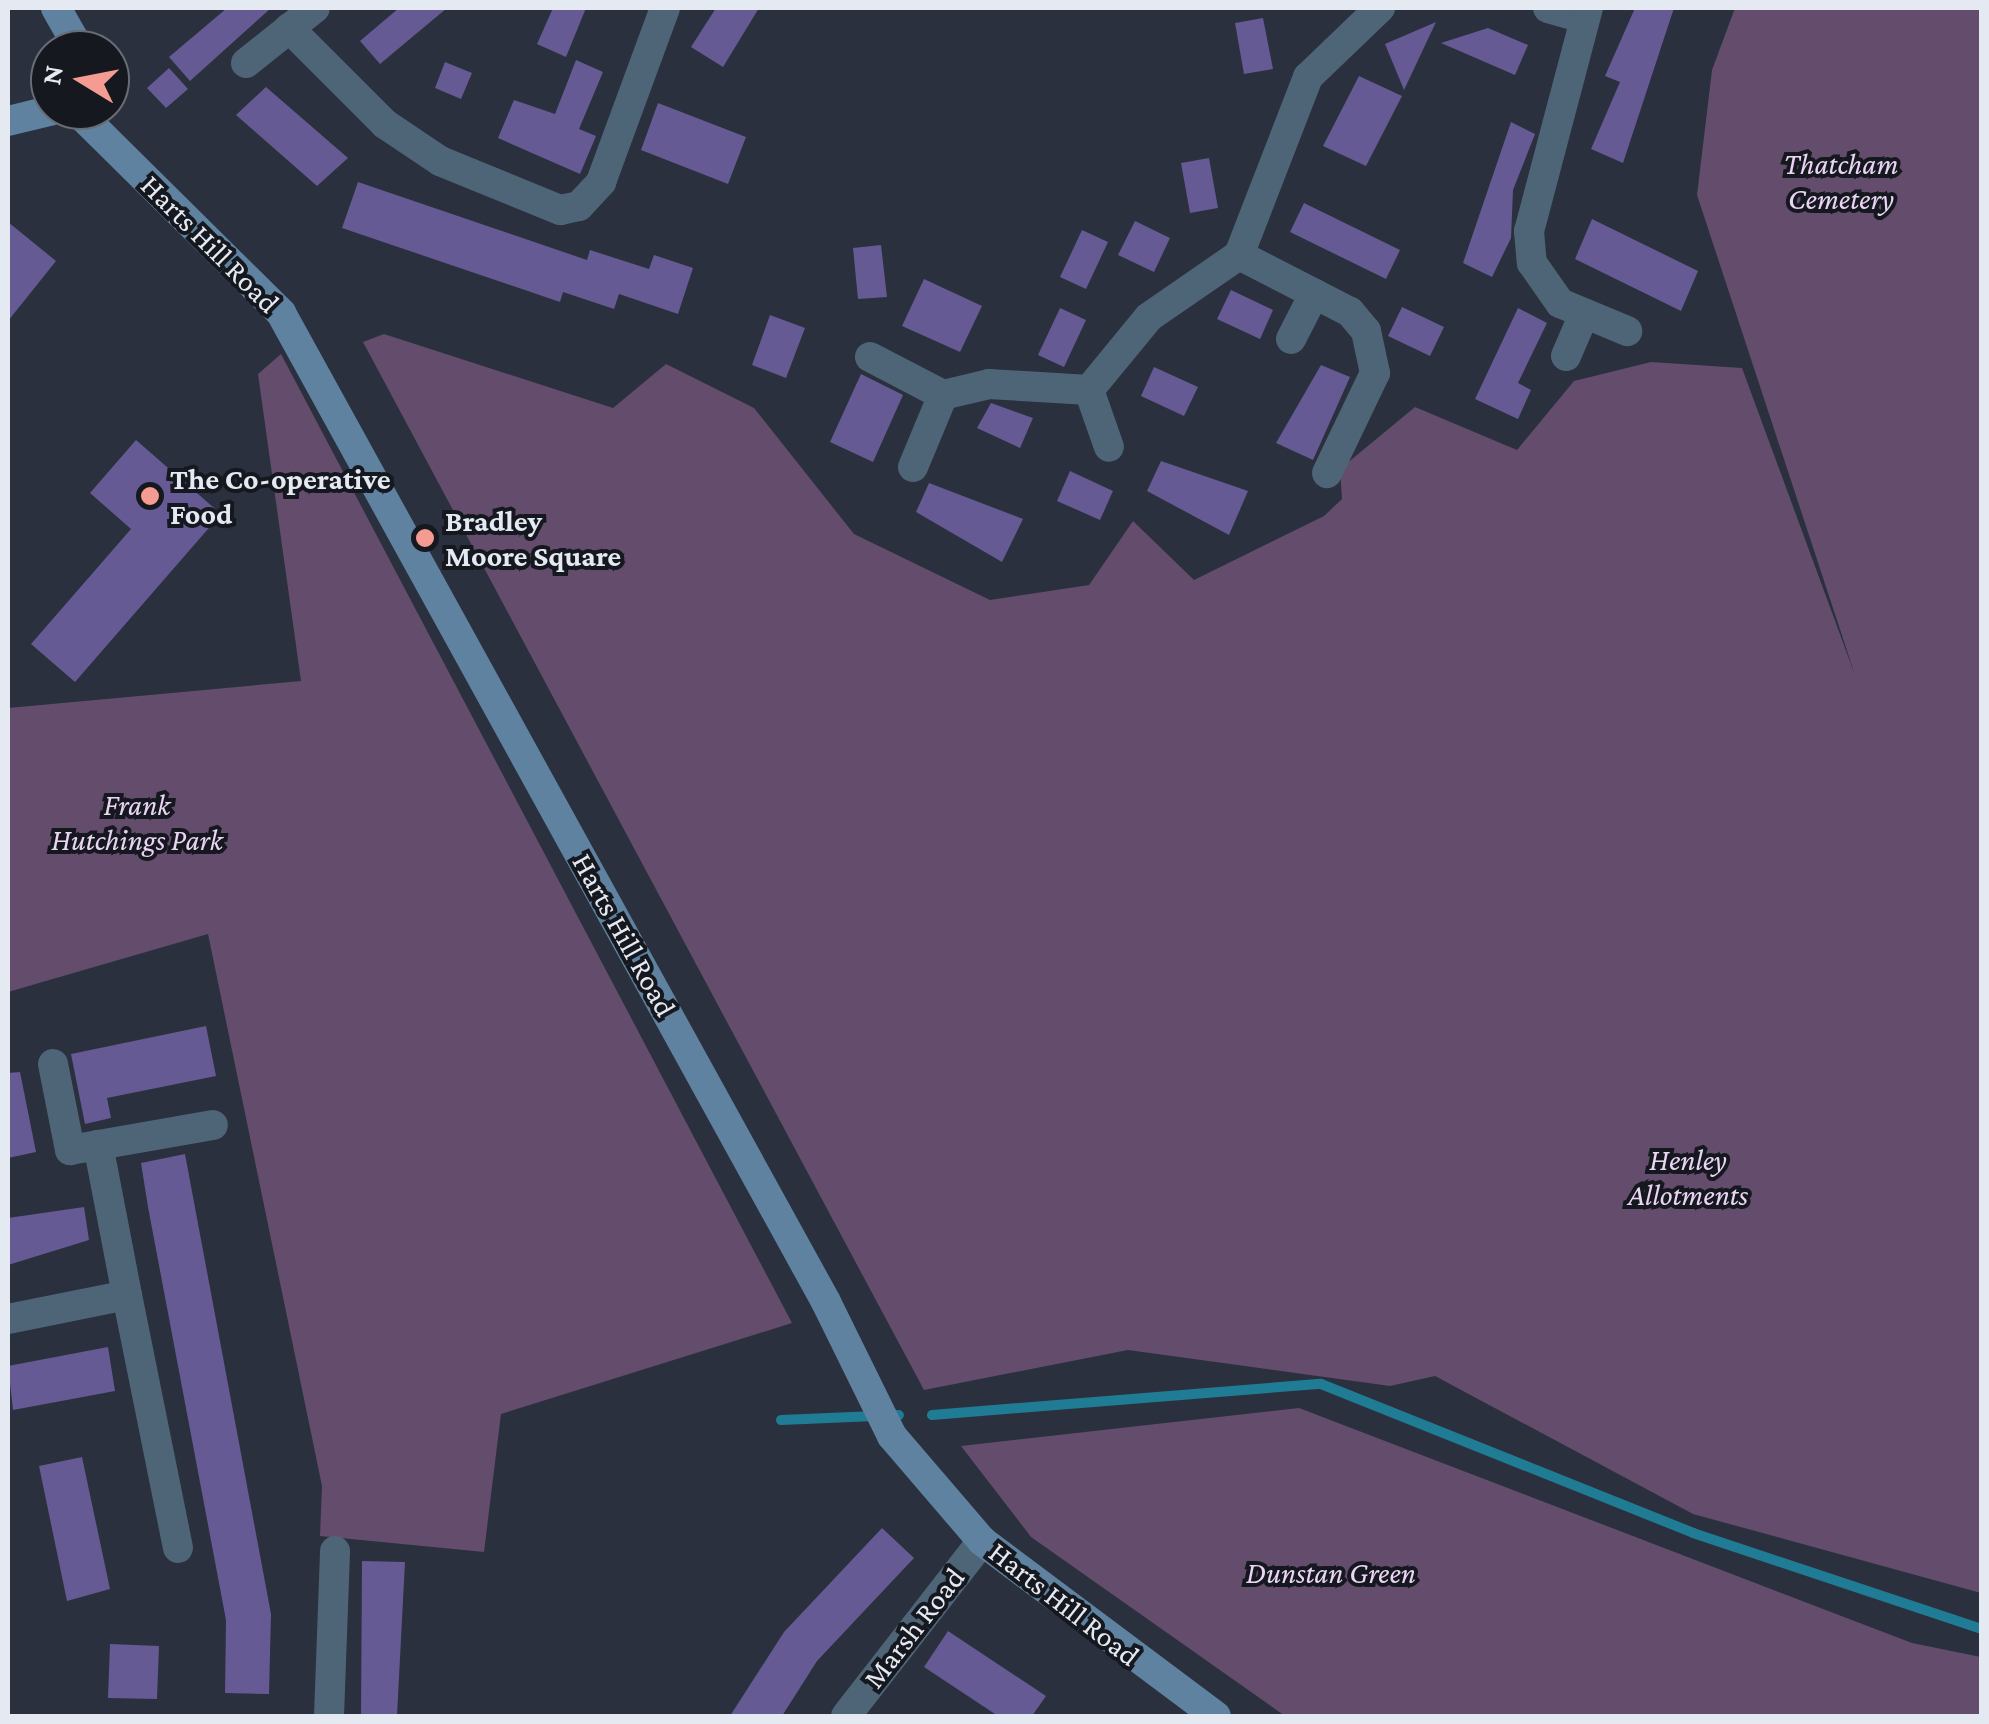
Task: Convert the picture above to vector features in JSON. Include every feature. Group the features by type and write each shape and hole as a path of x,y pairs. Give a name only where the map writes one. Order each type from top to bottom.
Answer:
{"street":[{"path":"246,63 316,8"},
{"path":"289,28 385,124 440,161 560,210 580,206 601,182 665,8"},
{"path":"1089,390 1149,317 1239,255 1308,76 1380,8"},
{"path":"1548,8 1585,13 1529,230 1543,284 1584,314 1626,332"},
{"name":"Harts Hill Road","path":"96,130 281,313 892,1436 982,1541 1216,1716"},
{"path":"1239,255 1314,294 1366,330 1375,372 1327,473"},
{"path":"1291,340 1314,294"},
{"path":"1566,356 1584,314"},
{"path":"870,357 942,395 989,384 1089,390"},
{"path":"1089,390 1109,446"},
{"path":"914,467 942,395"},
{"path":"53,1064 70,1150 213,1124"},
{"path":"98,1145 178,1548"},
{"path":"8,1319 127,1295"},
{"name":"Marsh Road","path":"846,1716 982,1541"},
{"path":"329,1716 335,1552"}],"green space":[{"path":"1735,8 1981,8 1981,1593 1693,1514 1435,1376 1390,1386 1128,1350 924,1390 363,342 384,334 613,408 666,364 754,408 854,534 990,600 1089,585 1133,521 1194,580 1324,516 1342,499 1340,469 1415,407 1517,450 1574,381 1651,362 1742,368 1855,675 1697,195 1712,70"},
{"name":"Frank Hutchings Park","path":"281,354 792,1323 501,1414 484,1552 320,1536 322,1486 208,934 8,992 8,708 301,681 258,374"},
{"name":"Dunstan Green","path":"1299,1408 1912,1643 1981,1657 1981,1716 1285,1716 1031,1537 961,1446"}],"building":[{"path":"227,8 271,8 190,81 169,57"},
{"path":"399,8 447,8 380,64 360,41"},
{"path":"553,8 586,8 566,57 537,44"},
{"path":"716,8 759,8 723,67 691,47"},
{"path":"1635,8 1674,8 1623,163 1591,149 1620,82 1605,76"},
{"path":"1263,18 1273,69 1244,74 1235,23"},
{"path":"1436,22 1404,90 1385,44"},
{"path":"1488,28 1528,45 1515,75 1441,43"},
{"path":"576,60 603,72 579,129 596,136 580,174 498,138 514,100 555,114"},
{"path":"445,62 472,73 461,99 435,88"},
{"path":"169,68 188,89 166,108 147,88"},
{"path":"1359,76 1402,96 1366,166 1323,146"},
{"path":"266,87 348,158 317,186 236,115"},
{"path":"658,103 746,137 728,184 641,150"},
{"path":"1511,122 1535,134 1513,190 1511,238 1492,277 1463,263"},
{"path":"1209,158 1218,208 1190,213 1181,163"},
{"path":"358,182 587,260 590,250 649,269 654,255 693,268 678,314 619,294 614,309 563,292 560,302 342,228"},
{"path":"1304,203 1400,250 1386,279 1290,232"},
{"path":"1592,219 1698,271 1681,311 1575,259"},
{"path":"1135,221 1170,238 1154,272 1118,255"},
{"path":"8,222 56,261 8,321"},
{"path":"1082,230 1108,242 1086,289 1060,277"},
{"path":"881,245 887,297 858,299 853,248"},
{"path":"924,279 982,306 960,352 902,326"},
{"path":"1231,290 1273,310 1260,339 1217,319"},
{"path":"1402,307 1444,327 1430,356 1388,336"},
{"path":"1060,308 1086,320 1064,367 1038,355"},
{"path":"1518,308 1547,323 1518,383 1531,390 1518,419 1475,399"},
{"path":"770,315 805,328 786,378 752,365"},
{"path":"1321,365 1350,377 1313,460 1276,443"},
{"path":"1154,367 1198,387 1184,416 1141,396"},
{"path":"861,374 903,395 873,462 830,442"},
{"path":"991,403 1033,418 1020,448 977,428"},
{"path":"136,440 221,514 75,682 31,644 131,529 90,493"},
{"path":"1161,461 1248,491 1229,535 1147,491"},
{"path":"1070,471 1113,491 1100,520 1057,501"},
{"path":"929,483 1023,519 1002,562 916,512"},
{"path":"206,1026 216,1076 107,1098 111,1118 85,1124 71,1054"},
{"path":"20,1072 36,1152 8,1158 8,1073"},
{"path":"185,1154 271,1614 269,1694 225,1693 226,1620 141,1163"},
{"path":"84,1207 89,1240 8,1265 8,1218"},
{"path":"108,1347 115,1391 13,1410 8,1366"},
{"path":"82,1457 110,1589 67,1601 39,1466"},
{"path":"882,1528 914,1558 817,1661 782,1716 730,1716 784,1632"},
{"path":"362,1561 405,1562 397,1716 361,1716"},
{"path":"948,1631 1046,1696 1032,1716 998,1716 924,1667"},
{"path":"110,1644 159,1646 157,1699 108,1698"}],"waterway":[{"path":"932,1415 1321,1384 1693,1533 1982,1629"},
{"path":"781,1420 899,1415"}],"place":[{"name":"The Co-operative Food","path":"150,496"},
{"name":"Bradley Moore Square","path":"425,538"}],"park label":[{"name":"Thatcham Cemetery","path":"1841,181"},
{"name":"Henley Allotments","path":"1688,1177"}]}
